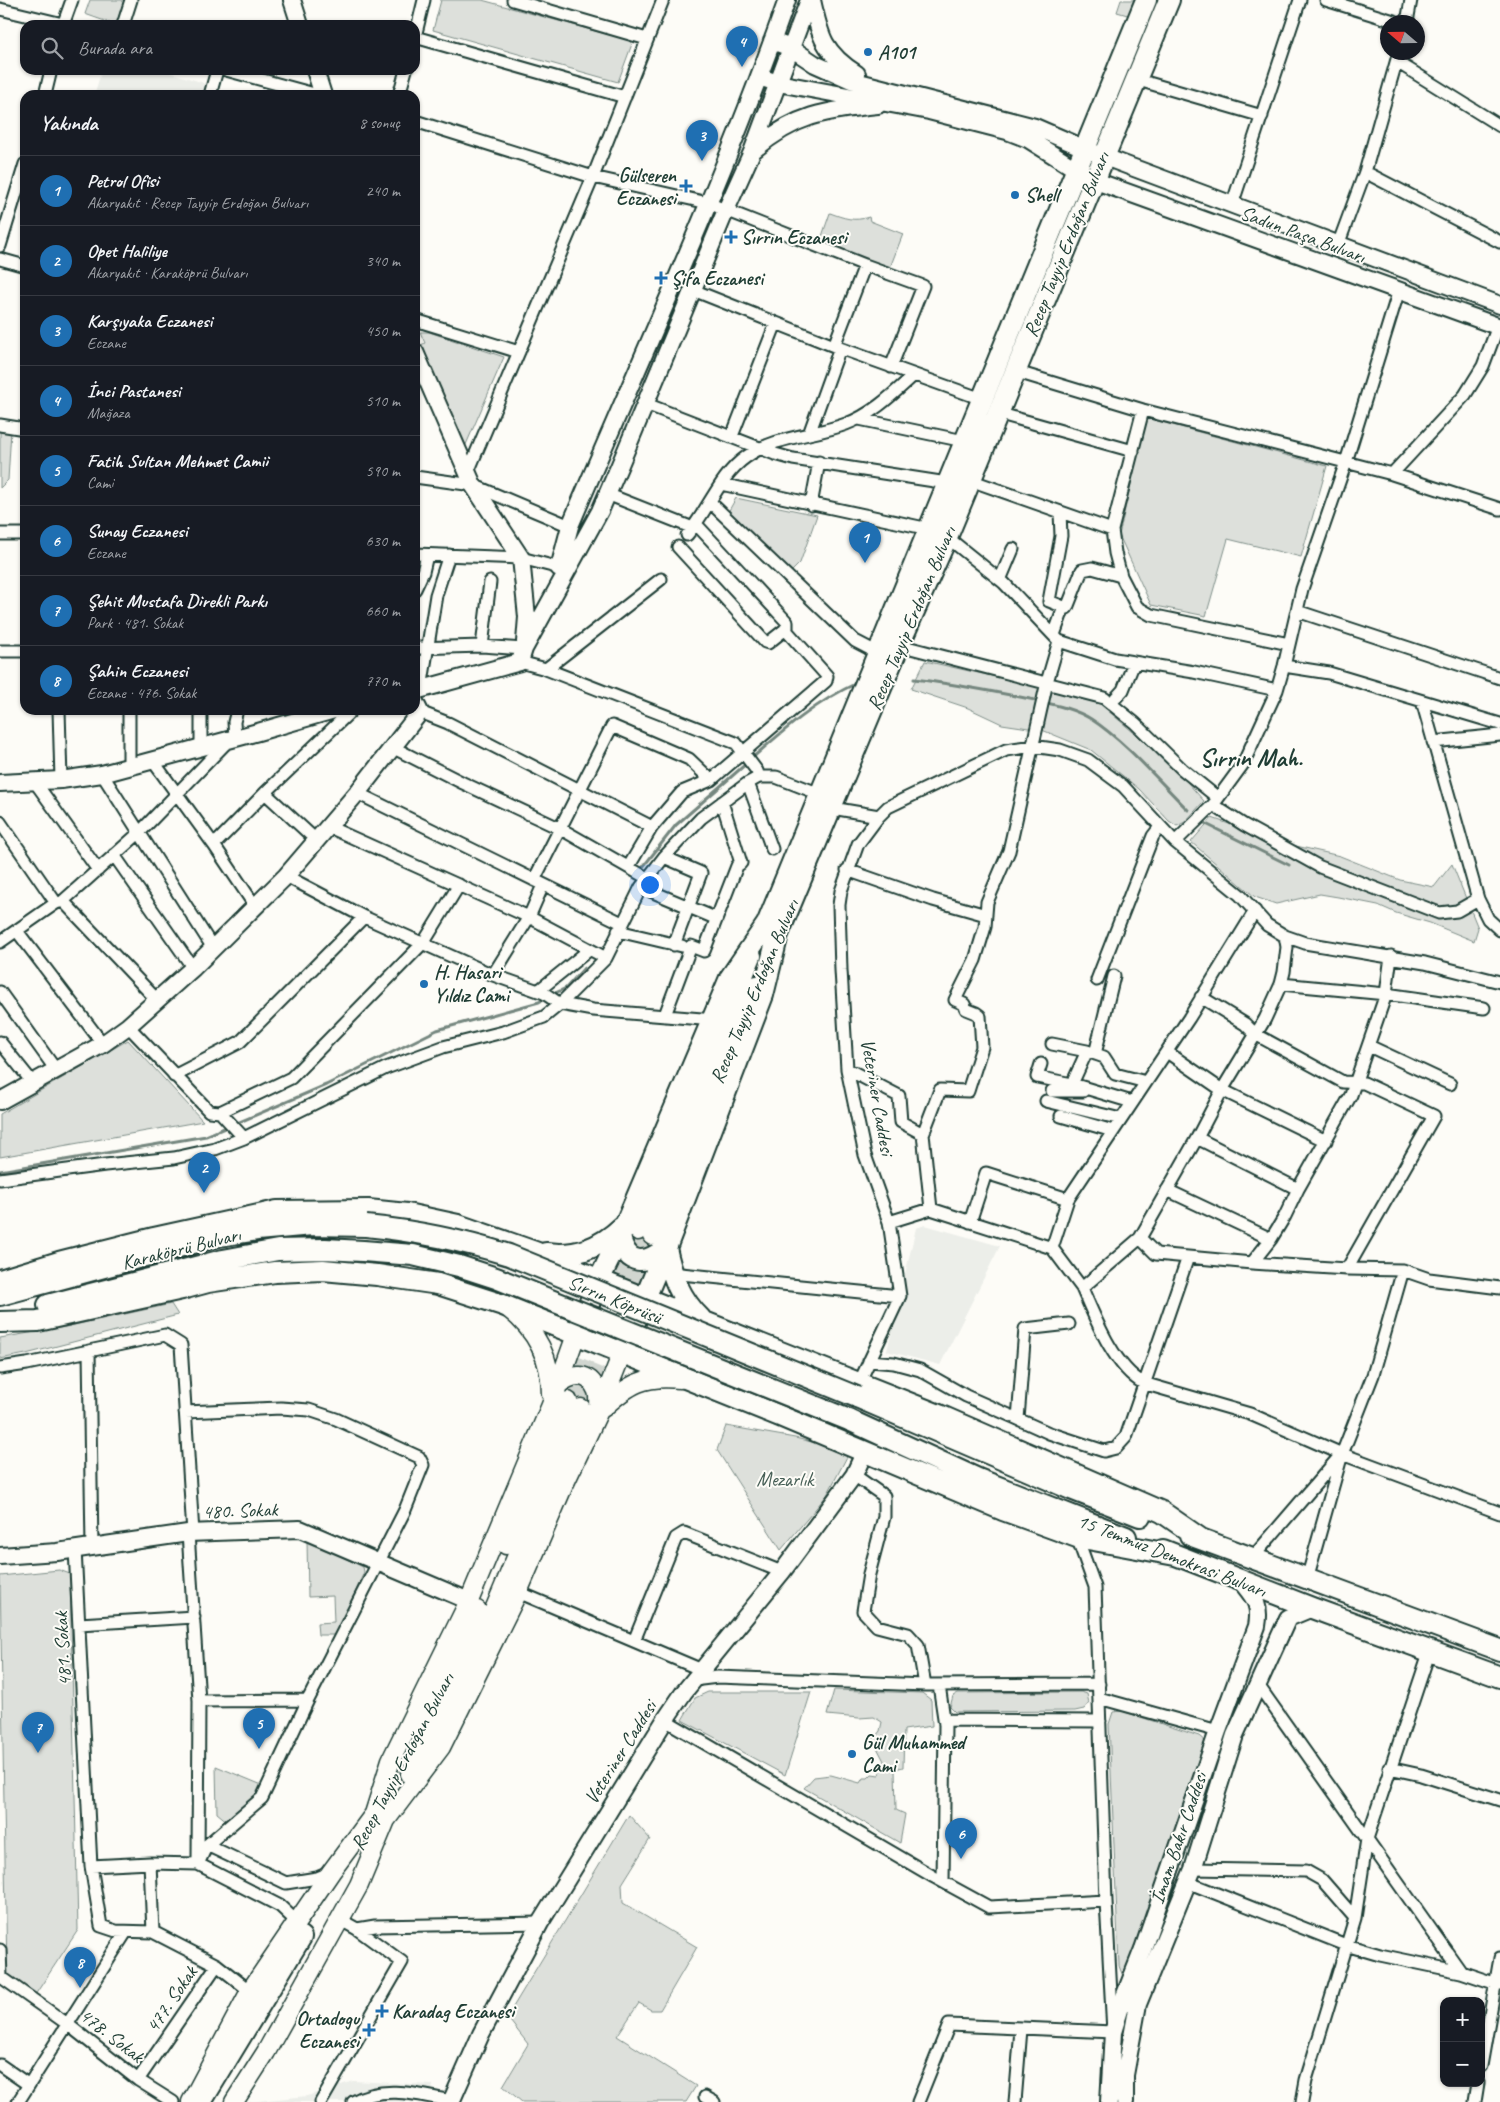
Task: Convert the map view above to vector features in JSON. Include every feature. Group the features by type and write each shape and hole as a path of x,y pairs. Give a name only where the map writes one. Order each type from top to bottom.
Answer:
{"highway":[{"name":"Recep Tayyip Erdoğan Bulvarı","path":"826,801 878,653 938,533 970,480 1093,180 1093,152 1146,0"},
{"name":"Recep Tayyip Erdoğan Bulvarı","path":"773,929 826,801 899,645 938,533 947,483 1075,170 1093,152 1135,79 1168,0"},
{"path":"622,1353 644,1298 640,1235 714,1020 730,978 773,929"},
{"path":"576,1335 598,1280 640,1235 763,995 773,929"},
{"path":"0,1280 59,1262 154,1238 277,1211 336,1209 407,1214 458,1225 535,1252 598,1280 702,1320 858,1390"},
{"name":"Karaköprü Bulvarı","path":"0,1295 219,1236 312,1225 366,1226"},
{"name":"Sırrın Köprüsü","path":"366,1226 415,1231 467,1242 509,1255 858,1390"},
{"path":"535,1252 564,1255 640,1235"},
{"path":"640,1235 671,1273 679,1291 690,1308 702,1320"},
{"name":"Karaköprü Bulvarı","path":"0,1318 223,1260 278,1250 325,1249 363,1251"},
{"name":"Sırrın Köprüsü","path":"363,1251 413,1256 459,1266 496,1278 850,1420"},
{"path":"0,1322 38,1321 208,1282 275,1272 323,1270 438,1284 503,1305 693,1381 865,1451 1002,1510 1077,1536 1176,1555"},
{"name":"15 Temmuz Demokrasi Bulvarı","path":"858,1390 1071,1489 1500,1650"},
{"name":"15 Temmuz Demokrasi Bulvarı","path":"850,1420 978,1479 1312,1608 1500,1677"},
{"name":"Recep Tayyip Erdoğan Bulvarı","path":"200,2102 303,1935"},
{"name":"Recep Tayyip Erdoğan Bulvarı","path":"216,2102 303,1935"}],"main road":[{"name":"Recep Tayyip Erdoğan Bulvarı","path":"640,1235 740,984 773,929"},
{"path":"503,1305 532,1330 542,1347 549,1366 551,1405"},
{"path":"234,2102 266,2052 359,1885 380,1817 391,1760 469,1601 551,1405 576,1335"},
{"path":"191,2102 250,1991 303,1935 331,1872 440,1747 518,1592 622,1353"},
{"path":"558,1385 567,1377 574,1375 584,1377 594,1385 598,1393 598,1411"},
{"path":"598,1411 632,1384 660,1377 693,1381"},
{"name":"Recep Tayyip Erdoğan Bulvarı","path":"303,1935 343,1870 380,1817 494,1610 549,1479 575,1404"}],"street":[{"path":"66,20 72,0"},
{"path":"125,20 131,0"},
{"path":"292,0 298,20"},
{"path":"419,20 424,0"},
{"path":"513,0 647,39"},
{"path":"470,478 519,352 593,177 662,0"},
{"path":"563,569 570,526 760,77 787,0"},
{"path":"420,698 522,656 563,569 600,511 752,152 811,0"},
{"path":"811,0 827,49 846,67 882,89"},
{"path":"1232,205 1300,0"},
{"path":"1326,0 1380,17"},
{"path":"1408,15 1411,0"},
{"path":"0,9 45,20"},
{"path":"420,38 624,97"},
{"name":"Sadun Paşa Bulvarı","path":"772,41 791,48 815,64 851,80 1021,122 1093,152 1232,205 1500,304"},
{"path":"1338,245 1365,172 1397,60"},
{"path":"1402,60 1500,126"},
{"path":"45,90 50,75"},
{"path":"211,90 216,75"},
{"path":"244,75 300,90"},
{"path":"317,75 321,90"},
{"path":"400,90 405,75"},
{"name":"Sadun Paşa Bulvarı","path":"760,77 778,83 894,104 1007,131 1028,139 1093,180 1499,327"},
{"path":"1135,79 1262,116"},
{"path":"752,152 770,136 801,119 826,111 894,104"},
{"path":"420,123 593,177 708,203 923,286 891,368"},
{"path":"1365,172 1500,242"},
{"path":"0,246 20,180"},
{"path":"0,259 20,265"},
{"path":"809,434 865,265"},
{"path":"693,290 891,368 982,399"},
{"path":"1175,842 1216,801 1243,764 1277,690 1297,611 1346,462 1399,290"},
{"path":"420,322 519,352"},
{"path":"732,436 776,323"},
{"path":"1392,474 1465,395 1483,366 1499,327"},
{"path":"1014,371 1143,410 1392,474 1500,509"},
{"path":"420,373 470,478 521,558 527,617 522,656"},
{"path":"692,529 732,468 760,447 859,419 869,414 914,376"},
{"path":"646,404 793,459 947,483"},
{"path":"1143,410 1112,530 1121,576 1137,607 1151,615 1289,644"},
{"path":"997,413 1133,451"},
{"path":"859,419 964,442"},
{"path":"0,425 20,428"},
{"path":"812,505 819,462"},
{"path":"420,477 470,478 570,526"},
{"path":"970,480 1112,530"},
{"path":"720,484 938,533 1000,580 1057,638 1115,660 1194,672 1277,690"},
{"path":"607,494 692,529 787,622 785,629 768,643 765,642 678,547"},
{"path":"710,502 855,641 878,653"},
{"path":"1060,512 1061,536 1049,601 1067,608 1082,570 1092,568 1121,576"},
{"path":"0,534 20,534"},
{"path":"1000,580 1013,549"},
{"path":"420,578 423,572 421,554 521,558 563,569"},
{"path":"420,688 436,594 449,555"},
{"path":"546,669 661,578"},
{"path":"482,646 490,582"},
{"path":"931,1209 923,1134 940,1090 968,1090 978,1062 982,1047 980,1016 966,1009 964,1004 955,1000 975,960 985,927 987,902 1009,852 1064,607"},
{"path":"1297,611 1500,678"},
{"path":"628,866 652,827 682,792 711,780 826,681 827,676 785,629"},
{"path":"899,645 1104,698 1135,723 1216,801 1244,825 1320,868 1439,913 1457,911 1478,899"},
{"path":"420,648 482,646 522,656 546,669 736,743 754,766 759,778"},
{"path":"0,651 20,651"},
{"path":"1111,703 1124,690 1134,663"},
{"path":"1284,666 1330,673 1500,724"},
{"path":"420,701 448,723 652,827"},
{"path":"1422,701 1478,899 1488,919 1500,930"},
{"path":"59,715 61,780"},
{"path":"129,715 129,766"},
{"path":"201,715 201,748"},
{"path":"2,937 17,931 59,902 139,833 232,739 236,715"},
{"path":"0,783 61,780 102,774 201,748 306,715"},
{"path":"214,845 347,715"},
{"path":"0,1101 103,1044 128,1026 193,968 286,876 317,841 394,748 410,715"},
{"path":"492,975 529,917 539,882 561,829 612,726 689,759 711,780"},
{"path":"1433,742 1500,735"},
{"name":"Veteriner Caddesi","path":"900,1296 890,1222 865,1154 847,1069 838,905 858,844 888,807 1006,750 1033,746 1060,750 1088,760 1123,786 1175,842 1240,895 1267,925 1285,936 1306,943 1391,956 1500,982"},
{"path":"394,748 462,783 561,829 628,866 644,882 688,907 715,918"},
{"path":"153,761 214,845 255,906"},
{"path":"102,774 214,948"},
{"path":"0,1179 174,1158 215,1149 244,1138 386,1068 443,1047 503,1032 544,1017 606,958 644,882 664,857 701,818 748,782 759,778 776,777 826,801 879,816"},
{"path":"35,782 98,870"},
{"path":"748,782 772,849"},
{"path":"265,793 317,841"},
{"path":"357,793 539,882 620,927 674,945 691,946 704,951 715,918 737,866 741,863 722,802"},
{"path":"0,822 59,902 157,1000"},
{"path":"329,827 529,917 606,958"},
{"path":"1097,980 1153,836 1160,827"},
{"path":"114,855 193,968"},
{"path":"664,857 701,873 674,945"},
{"path":"848,870 933,900 986,915"},
{"path":"286,876 364,917 424,942 492,975 541,992 558,1002 592,1010 714,1020"},
{"path":"128,1026 174,1076 210,1111 220,1112 291,1078 424,942 458,885"},
{"path":"1052,1248 1068,1199 1167,1052 1255,911"},
{"path":"174,1076 240,1042 364,917"},
{"path":"17,931 103,1044"},
{"path":"1082,1288 1140,1238 1168,1190 1222,1090 1256,1034 1281,984 1286,960 1285,936"},
{"path":"665,1015 691,946"},
{"path":"541,992 589,950"},
{"path":"1252,1263 1271,1240 1286,1216 1298,1189 1351,1094 1386,994 1391,956"},
{"path":"1072,1084 1091,1053 1114,976"},
{"path":"1281,984 1386,994 1484,1008"},
{"path":"0,992 56,1070"},
{"path":"1201,997 1245,1024 1256,1034 1343,1082 1354,1082 1372,1086 1434,1116 1346,1269"},
{"path":"0,1042 33,1083"},
{"path":"1052,1044 1104,1058 1115,1074 1146,1082"},
{"path":"1369,1046 1450,1084"},
{"path":"1167,1052 1222,1090 1326,1141"},
{"path":"1042,1064 1038,1077 1114,1095 1132,1102"},
{"path":"847,1069 899,1096 901,1122 923,1134"},
{"path":"1114,1095 1084,1091 1049,1096 1121,1119"},
{"path":"220,1112 244,1138"},
{"path":"1061,1116 1113,1132"},
{"path":"1197,1138 1298,1189"},
{"path":"970,1222 986,1173 1068,1199"},
{"path":"1168,1190 1271,1240"},
{"path":"890,1222 931,1209 1052,1248 1082,1288 1102,1335 1132,1377 1143,1383 1250,1414 1342,1454 1500,1513"},
{"path":"1140,1238 1156,1254 1252,1263 1346,1269 1404,1270 1429,1279 1500,1288"},
{"path":"869,1361 894,1363 920,1370 966,1396 1049,1433 1104,1451 1116,1448 1126,1436 1188,1257"},
{"path":"1307,1579 1342,1454 1373,1375 1404,1270"},
{"path":"671,1273 900,1296 869,1361 858,1390"},
{"path":"1018,1420 1025,1329 1069,1324"},
{"path":"0,1368 165,1335 180,1344 185,1412 198,1701 198,1864"},
{"path":"89,1351 92,1548"},
{"path":"185,1412 281,1408 309,1410 336,1419 419,1457 423,1465 405,1510 308,1700 262,1798 207,1845 198,1864"},
{"name":"Veteriner Caddesi","path":"452,2101 481,2034 540,1923 665,1720 698,1675 782,1572 854,1475 865,1451"},
{"path":"1253,1557 1342,1454"},
{"path":"854,1475 884,1496 884,1517 869,1574 862,1611 877,1626 908,1634 918,1645 925,1685"},
{"name":"480. Sokak","path":"0,1556 92,1548 191,1533 300,1529 469,1601"},
{"path":"634,1641 676,1538 684,1533 782,1572"},
{"path":"1077,1536 1096,1587 1106,1901 1113,2032 1109,2102"},
{"name":"481. Sokak","path":"76,1549 91,1866 101,1926 126,1932"},
{"path":"1113,2032 1257,1626 1260,1610 1254,1598 1240,1580"},
{"path":"518,1592 634,1641 698,1675 925,1685 1098,1684"},
{"name":"İmam Bakır Caddesi","path":"1125,2102 1125,2075 1138,2004 1190,1875 1235,1735 1288,1618 1312,1608"},
{"path":"79,1624 194,1618"},
{"path":"1302,2102 1306,2080 1355,1918 1367,1840 1389,1768 1430,1650"},
{"path":"939,1685 944,1720 943,1882"},
{"path":"1258,1685 1461,1972"},
{"path":"1099,1698 1218,1732"},
{"path":"198,1701 308,1700"},
{"path":"665,1720 988,1907 1106,1901"},
{"path":"944,1720 1100,1721"},
{"path":"1389,1768 1421,1775 1500,1800"},
{"path":"207,1845 286,1882 317,1878 331,1872"},
{"path":"91,1866 150,1863 198,1864 280,1906 303,1935"},
{"path":"150,1863 153,1932"},
{"path":"1190,1875 1306,1872 1322,1880 1355,1918"},
{"path":"1190,1875 1346,1945 1380,1955 1461,1972 1498,1984"},
{"path":"320,2102 402,1962 357,1929 339,1919"},
{"path":"357,1929 375,1926 540,1923"},
{"path":"18,2102 66,2023 126,1932 153,1932 217,1965 250,1991"},
{"name":"478. Sokak","path":"0,1950 1,1977 66,2023 138,2080 172,2102"},
{"path":"1485,2047 1498,1984 1500,1958"},
{"name":"477. Sokak","path":"138,2080 217,1965"},
{"path":"918,2102 949,2024 1113,2032"},
{"path":"1015,2102 1021,2029"},
{"path":"0,2065 29,2084"},
{"path":"1475,2102 1477,2087"},
{"path":"352,2102 362,2097 398,2091 452,2101"}],"shaded area":[{"path":"100,75 178,75 205,84 205,90 96,90"},
{"path":"925,1225 1000,1246 940,1365 887,1351 916,1228"},
{"path":"353,2081 433,2085 430,2102 247,2102 307,2096"}],"green space":[{"path":"90,0 124,0 118,20 102,20 85,14"},
{"path":"441,0 482,0 628,40 632,44 618,82 433,30"},
{"path":"1121,0 1138,0 1131,16 1117,12"},
{"path":"830,213 854,219 869,217 870,221 903,234 889,270 820,242"},
{"path":"420,332 429,332 504,357 465,447 420,353 420,346 425,343"},
{"path":"1146,418 1327,466 1301,557 1228,539 1206,616 1151,605 1119,535"},
{"path":"0,429 11,430 8,480 0,488"},
{"path":"736,498 817,515 800,563 790,573 727,514"},
{"path":"925,661 1058,691 1100,704 1171,764 1204,801 1185,822 1177,826 1169,821 1139,789 1091,750 1042,730 1002,724 968,708 911,689"},
{"path":"1212,818 1283,843 1340,856 1400,880 1434,887 1452,864 1478,928 1474,941 1378,905 1320,894 1276,904 1255,897 1191,842"},
{"path":"128,1040 203,1121 0,1157 0,1114"},
{"path":"171,1304 178,1315 0,1359 0,1338 65,1327"},
{"name":"Mezarlık","path":"726,1426 795,1438 850,1451 827,1495 781,1550 717,1450"},
{"path":"307,1540 363,1567 364,1572 337,1635 318,1635 317,1623 334,1622 333,1596 308,1597"},
{"path":"59,1570 70,1574 78,1930 35,1995 7,1973 0,1576"},
{"path":"834,1690 922,1693 931,1700 932,1726 904,1730 903,1767 895,1769 896,1810 905,1814 900,1843 804,1788 814,1777 831,1775 860,1783 863,1778 868,1778 872,1774 879,1775 884,1761 873,1740 880,1731 882,1722 874,1717 859,1718 827,1715"},
{"path":"708,1692 811,1692 785,1775 682,1720 695,1698"},
{"path":"1081,1692 1087,1694 1089,1703 1084,1709 1075,1711 955,1712 950,1707 953,1696 958,1693"},
{"path":"1122,1711 1199,1736 1206,1742 1124,1979 1119,1966 1109,1724 1113,1712"},
{"path":"216,1766 262,1785 239,1823 228,1822 217,1813"},
{"path":"629,1815 650,1839 622,1884 623,1903 697,1947 660,2010 651,2010 639,2003 617,2036 696,2086 686,2102 522,2102 503,2086 528,2044 507,2017"}],"waterway":[{"path":"914,679 1030,699 1084,715 1116,738 1188,810"},
{"path":"751,759 788,727 815,707 857,683"},
{"path":"643,867 676,825 747,763"},
{"path":"1206,824 1289,865"},
{"path":"551,995 566,988 584,968"},
{"path":"235,1124 326,1085 437,1030 539,1002 546,998"},
{"path":"0,1171 206,1136 229,1126"}],"tunnel":[{"path":"568,1401 638,1231"},
{"path":"581,1408 652,1236"}],"place":[{"name":"A101","path":"868,52"},
{"name":"İnci Pastanesi","path":"742,67"},
{"name":"Karşıyaka Eczanesi","path":"702,161"},
{"name":"Gülseren Eczanesi","path":"686,186"},
{"name":"Shell","path":"1015,195"},
{"name":"Sırrın Eczanesi","path":"731,237"},
{"name":"Şifa Eczanesi","path":"661,278"},
{"name":"Petrol Ofisi","path":"865,563"},
{"name":"H. Hasari Yıldız Cami","path":"424,984"},
{"name":"Opet Haliliye","path":"204,1193"},
{"name":"Fatih Sultan Mehmet Camii","path":"259,1749"},
{"name":"Şehit Mustafa Direkli Parkı","path":"38,1753"},
{"name":"Gül Muhammed Cami","path":"852,1754"},
{"name":"Sunay Eczanesi","path":"961,1859"},
{"name":"Şahin Eczanesi","path":"80,1988"},
{"name":"Karadag Eczanesi","path":"382,2011"},
{"name":"Ortadogu Eczanesi","path":"369,2030"}],"district":[{"name":"Sırrın Mah.","path":"1251,757"}]}
